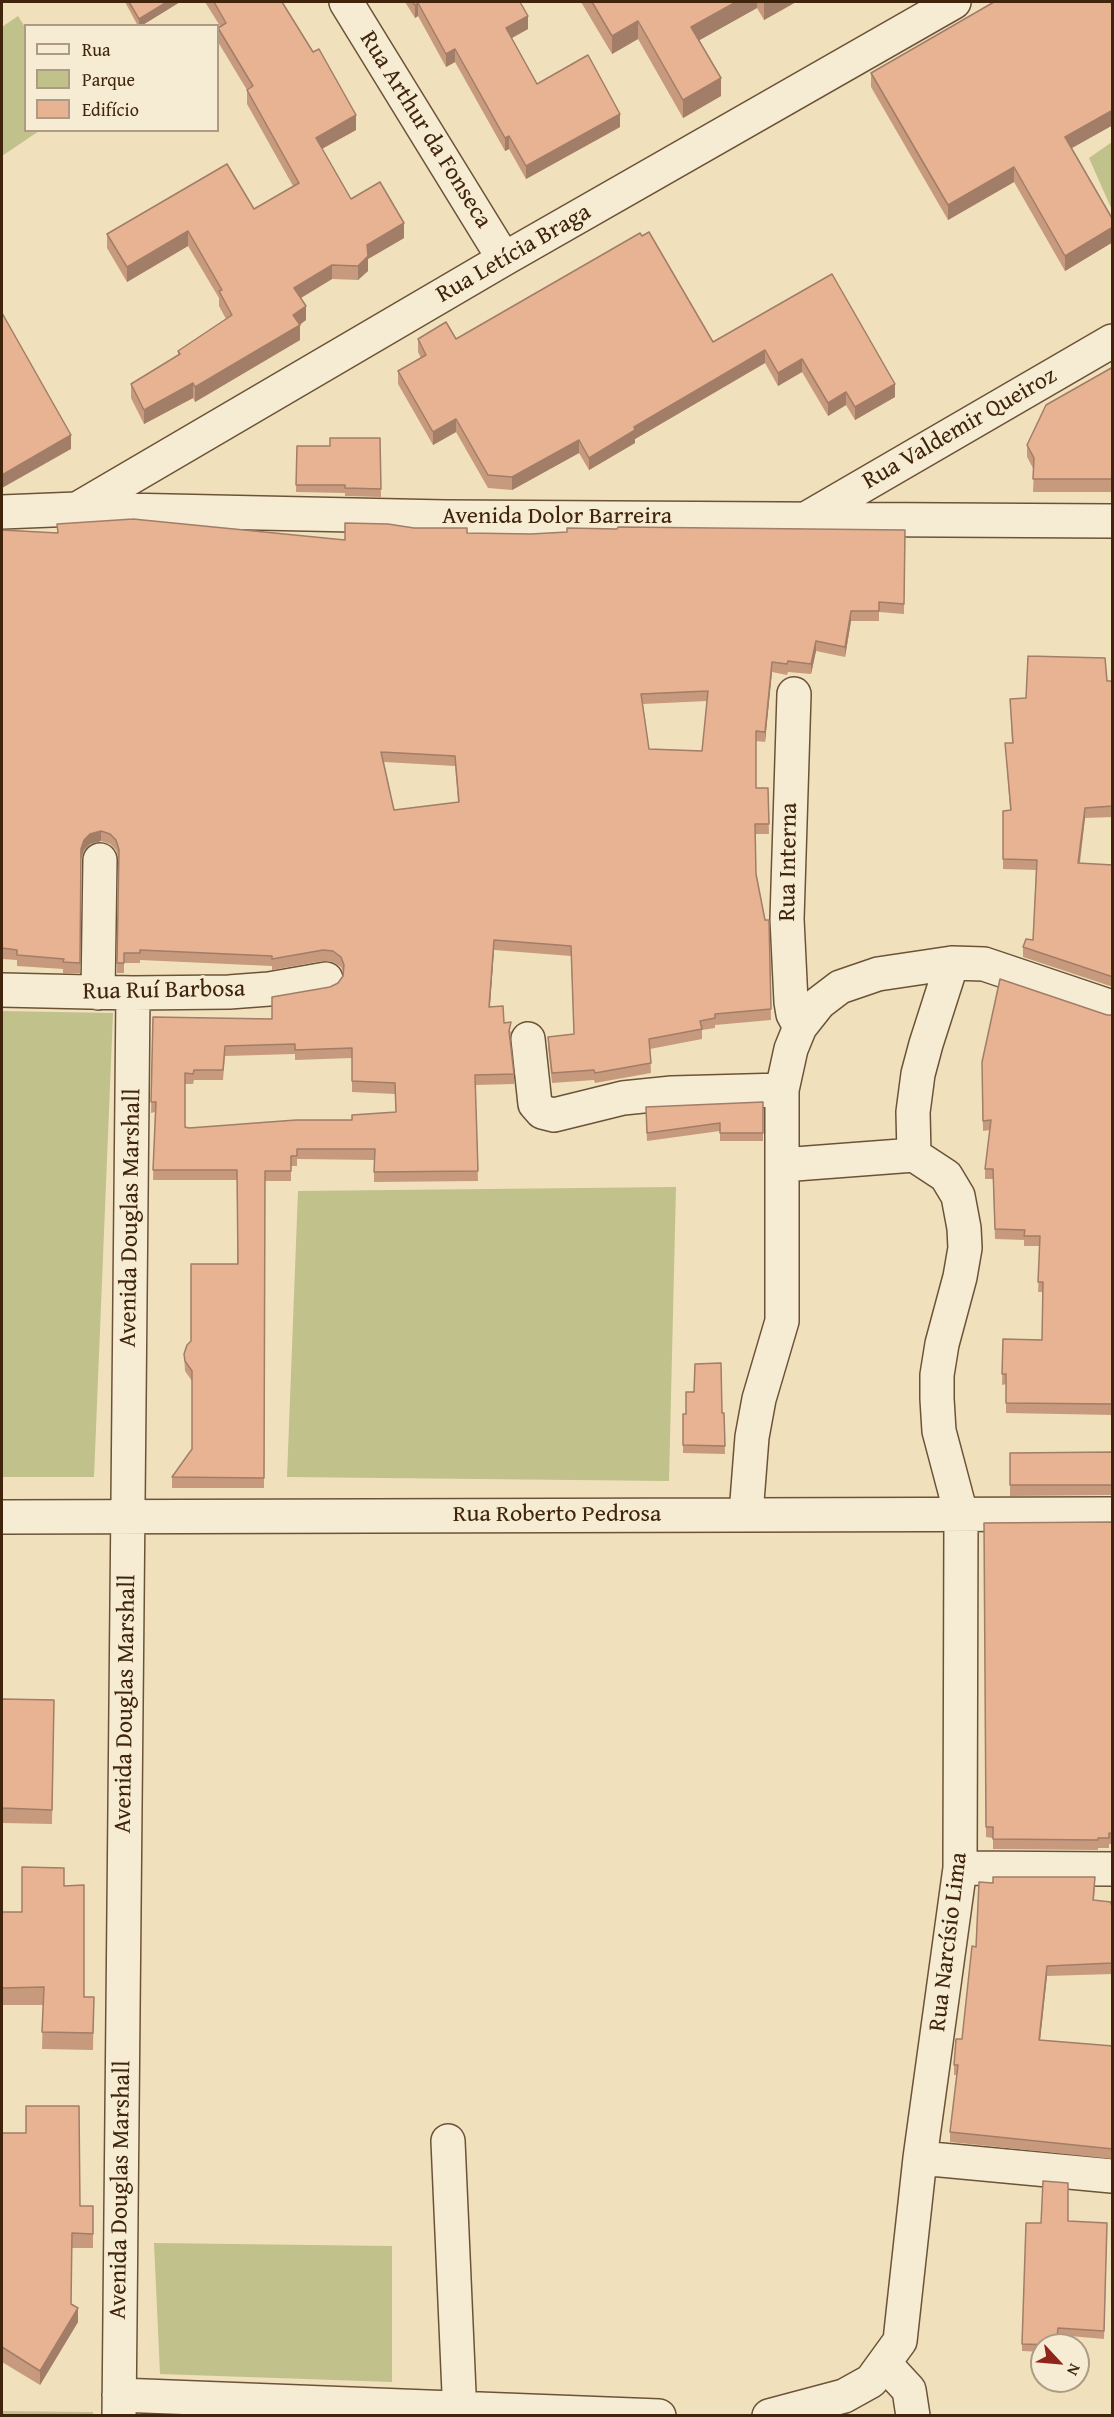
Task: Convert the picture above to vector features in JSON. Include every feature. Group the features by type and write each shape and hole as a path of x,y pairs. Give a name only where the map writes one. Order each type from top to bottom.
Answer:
{"street":[{"name":"Rua Arthur da Fonseca","path":"346,2 504,259"},
{"name":"Rua Letícia Braga","path":"77,509 504,259 954,2"},
{"name":"Rua Valdemir Queiroz","path":"808,518 1113,341"},
{"name":"Avenida Dolor Barreira","path":"2,512 77,509 457,517 1113,521"},
{"name":"Rua Interna","path":"794,694 787,919 793,1014 800,1027"},
{"path":"98,993 100,860"},
{"path":"782,1165 914,1155 913,1112 918,1074 952,963"},
{"path":"746,1514 752,1437 759,1399 782,1321 782,1090 791,1049 800,1027 819,1003 840,987 878,974 952,963 984,964 1113,1007"},
{"name":"Rua Ruí Barbosa","path":"2,990 98,993 259,990 326,979"},
{"name":"Avenida Douglas Marshall","path":"119,2405 133,993"},
{"path":"528,1039 535,1104 542,1112 554,1115 623,1098 672,1093 782,1090"},
{"name":"Rua Narcísio Lima","path":"769,2415 844,2396 871,2381 900,2341 920,2158 960,1868 961,1514 939,1431 937,1375 942,1344 962,1268 965,1248 964,1228 958,1196 946,1176 914,1155"},
{"name":"Rua Roberto Pedrosa","path":"2,1517 1113,1514"},
{"path":"960,1868 1113,1869"},
{"path":"448,2141 460,2412"},
{"path":"920,2158 1113,2176"},
{"path":"885,2364 909,2390 913,2415"},
{"path":"119,2405 659,2415"}],"green space":[{"path":"18,16 24,25 24,132 38,132 2,156 2,27"},
{"path":"1112,142 1112,210 1089,158"},
{"path":"2,1011 113,1013 94,1477 2,1477"},
{"path":"676,1187 669,1481 287,1477 298,1191"},
{"path":"154,2243 392,2246 392,2382 160,2374"},
{"path":"2,2411 93,2412 93,2415 2,2416"}],"building":[{"path":"129,2 167,2 139,19"},
{"path":"214,2 282,2 313,52 319,49 356,115 316,138 351,199 380,182 404,223 367,245 368,256 358,266 332,265 294,288 306,306 293,315 300,325 195,387 193,383 144,410 131,384 180,354 178,351 232,315 219,291 222,290 188,231 127,267 107,234 227,164 254,209 299,183 247,90 253,86 219,30 226,23"},
{"path":"412,2 520,2 528,16 506,28 537,84 588,55 620,114 526,166 509,136 505,138 455,49 446,54 418,3 415,5"},
{"path":"592,2 736,2 691,27 721,78 683,100 638,21 612,36"},
{"path":"994,2 1113,2 1113,110 1065,137 1113,220 1113,227 1065,256 1014,167 948,205 871,73"},
{"path":"649,232 713,342 832,274 895,384 855,407 846,392 828,403 802,359 778,373 765,350 634,427 635,430 589,458 579,440 512,477 488,475 456,419 433,432 398,371 426,355 418,339 446,322 456,339 640,233 642,236"},
{"path":"2,313 71,435 2,475"},
{"path":"1113,367 1113,479 1033,479 1034,458 1027,445 1046,405"},
{"path":"330,438 380,438 381,489 345,488 345,485 296,485 297,446 330,446"},
{"path":"133,519 345,540 345,523 388,524 414,528 467,528 467,533 531,534 567,532 567,528 617,529 618,527 905,530 904,604 879,602 879,611 851,611 845,647 816,641 811,664 788,661 787,664 772,662 765,732 756,731 756,788 768,788 769,824 755,824 756,874 765,920 769,920 771,1009 715,1014 715,1018 700,1021 702,1029 649,1039 651,1063 595,1073 594,1070 552,1073 548,1037 574,1034 571,946 494,940 489,1007 503,1006 504,1023 511,1022 509,1031 514,1074 475,1075 478,1171 374,1172 375,1149 297,1149 297,1156 291,1156 291,1171 265,1171 264,1478 172,1477 192,1449 192,1371 185,1361 184,1354 191,1341 191,1264 238,1264 237,1170 153,1170 156,1102 151,1102 153,1017 272,1019 272,997 330,987 338,983 343,976 344,965 341,957 333,951 323,950 272,959 272,956 140,950 140,953 124,953 124,963 117,963 119,850 116,840 110,834 101,831 90,834 84,840 81,849 80,963 63,962 64,959 17,955 17,950 2,948 2,530 58,533 57,524","holes":["708,691 702,751 649,749 641,694","381,752 455,756 459,802 394,810","295,1044 295,1050 352,1048 352,1081 395,1083 396,1112 352,1115 352,1120 296,1120 185,1127 185,1073 193,1074 194,1070 223,1070 225,1046"]},
{"path":"1028,656 1105,658 1107,681 1113,681 1113,806 1085,808 1078,863 1113,865 1113,977 1023,947 1026,939 1033,940 1037,860 1003,859 1003,811 1011,810 1005,743 1013,743 1010,699 1026,698"},
{"path":"1000,979 1107,1015 1113,1015 1113,1404 1006,1403 1006,1374 1002,1374 1003,1339 1042,1340 1043,1282 1038,1282 1040,1236 1024,1236 1025,1230 995,1229 993,1169 985,1169 991,1120 983,1121 982,1062"},
{"path":"763,1102 763,1133 720,1133 720,1123 647,1133 646,1107"},
{"path":"721,1363 725,1446 683,1445 686,1392 694,1392 695,1364"},
{"path":"1113,1452 1113,1485 1010,1485 1010,1453"},
{"path":"1113,1522 1113,1834 1109,1833 1109,1838 1098,1838 1098,1840 993,1839 993,1827 986,1827 984,1523"},
{"path":"2,1699 54,1700 52,1810 2,1808"},
{"path":"22,1867 64,1868 64,1886 84,1885 84,1997 94,1997 93,2033 42,2032 44,1987 2,1988 2,1912 22,1912"},
{"path":"993,1877 1095,1877 1093,1900 1113,1904 1113,1963 1047,1966 1039,2040 1113,2046 1113,2149 950,2132 958,2065 954,2065 956,2039 962,2039 972,1946 976,1947 979,1882 993,1883"},
{"path":"26,2106 79,2106 80,2206 93,2206 93,2234 72,2233 71,2304 78,2308 40,2371 2,2347 2,2133 26,2133"},
{"path":"1043,2181 1068,2183 1068,2221 1107,2223 1104,2331 1058,2328 1057,2333 1030,2333 1030,2344 1022,2344 1026,2223 1041,2223"}]}
